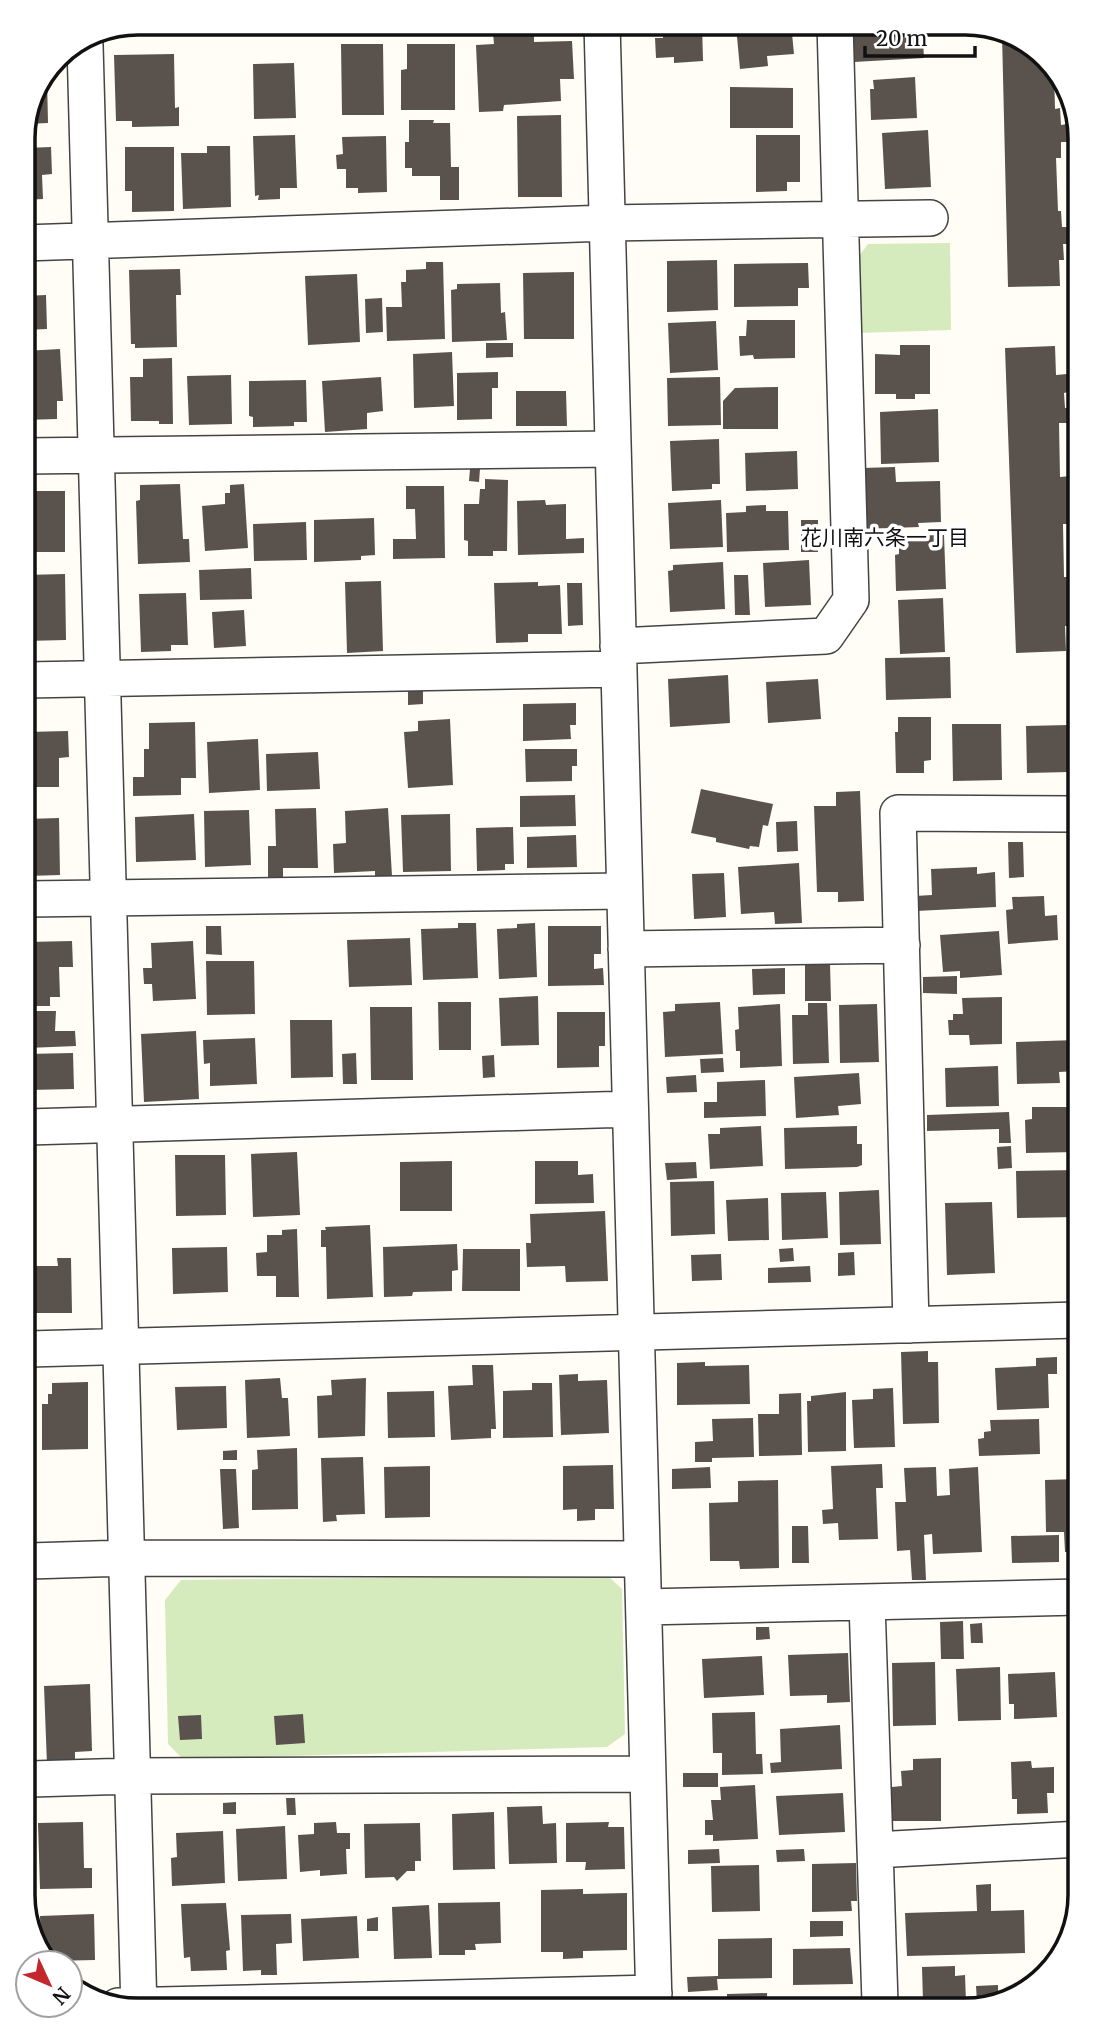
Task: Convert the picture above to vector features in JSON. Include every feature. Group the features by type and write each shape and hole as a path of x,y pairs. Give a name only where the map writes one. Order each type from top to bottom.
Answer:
{"street":[{"path":"601,35 654,1998"},
{"path":"35,680 618,658 826,636 850,600 835,35"},
{"path":"85,50 132,1776 132,1998"},
{"path":"35,243 607,223 929,218"},
{"path":"35,456 613,449"},
{"path":"911,1325 898,813 1068,814"},
{"path":"35,899 624,891"},
{"path":"626,950 902,945"},
{"path":"35,1127 630,1110"},
{"path":"35,1349 1068,1320"},
{"path":"35,1561 126,1558 642,1559"},
{"path":"644,1607 1068,1597"},
{"path":"867,1602 880,1998"},
{"path":"35,1780 132,1776 648,1774"},
{"path":"875,1850 1068,1840"}],"green space":[{"path":"950,243 951,330 859,333 859,256 868,244"},
{"path":"607,1575 622,1589 625,1734 607,1747 183,1759 168,1744 165,1600 181,1580"}],"building":[{"path":"493,35 534,35 534,42 572,41 574,79 560,79 561,101 504,105 503,111 479,112 476,45 494,44"},
{"path":"663,35 702,35 703,61 674,63 674,57 656,58 655,38 663,38"},
{"path":"737,35 792,35 794,54 767,56 768,66 740,69"},
{"path":"852,35 923,35 924,58 854,62"},
{"path":"1002,42 1028,56 1047,75 1054,88 1055,109 1060,108 1061,125 1067,124 1067,128 1067,142 1061,142 1061,158 1056,158 1058,211 1061,211 1062,227 1068,227 1068,244 1063,244 1064,260 1059,260 1060,286 1008,287"},
{"path":"341,44 383,44 384,115 342,115"},
{"path":"407,44 455,44 455,110 401,110 401,70 407,69"},
{"path":"174,54 175,108 179,107 179,126 132,127 132,121 116,121 114,55"},
{"path":"294,63 296,118 254,119 253,64"},
{"path":"915,77 917,118 871,120 870,89 874,89 873,80"},
{"path":"730,87 793,88 793,128 730,128"},
{"path":"47,90 48,123 37,124"},
{"path":"561,115 562,197 518,197 517,116"},
{"path":"409,120 450,123 451,167 459,167 459,200 440,200 440,176 412,176 412,168 405,168 405,142 409,142"},
{"path":"928,130 931,187 885,189 882,133"},
{"path":"295,135 297,188 280,188 280,199 258,200 259,195 255,196 253,136"},
{"path":"756,135 800,135 800,182 787,182 787,191 756,192"},
{"path":"386,136 387,192 358,193 358,188 346,188 346,169 337,169 336,155 343,154 342,137"},
{"path":"207,146 230,146 231,207 183,209 181,153 207,153"},
{"path":"51,147 52,174 42,175 43,199 35,199 35,148"},
{"path":"125,147 174,147 174,211 132,212 132,191 125,191"},
{"path":"717,260 718,310 667,312 667,261"},
{"path":"426,262 443,262 445,339 387,341 386,307 402,307 401,282 406,282 406,270 426,269"},
{"path":"808,263 809,288 798,288 798,306 734,307 734,264"},
{"path":"180,269 181,295 176,295 177,347 135,348 135,344 131,344 129,270"},
{"path":"574,272 574,339 524,339 523,273"},
{"path":"357,274 360,342 308,345 305,276"},
{"path":"500,283 501,313 505,312 507,340 452,342 451,290 457,289 457,284"},
{"path":"46,295 47,329 35,330 35,296"},
{"path":"382,298 383,332 366,333 365,299"},
{"path":"747,320 795,320 795,358 754,359 753,355 740,356 739,336 746,336"},
{"path":"716,321 718,370 670,373 668,323"},
{"path":"486,343 513,343 513,357 486,358"},
{"path":"900,345 930,345 930,394 915,394 915,399 896,399 896,394 875,394 875,354 900,355"},
{"path":"1055,346 1056,375 1067,374 1068,392 1064,393 1068,423 1059,423 1060,477 1068,476 1068,524 1063,524 1064,577 1068,577 1066,651 1016,653 1005,348"},
{"path":"60,349 63,401 57,401 57,419 35,420 35,350"},
{"path":"452,352 454,406 414,408 413,354"},
{"path":"172,358 173,424 131,421 130,377 143,377 143,359"},
{"path":"498,372 498,388 492,388 492,419 457,420 457,373"},
{"path":"231,375 232,424 189,425 187,376"},
{"path":"381,377 383,411 367,413 367,429 325,432 322,381"},
{"path":"720,377 721,425 668,426 667,378"},
{"path":"306,380 307,422 294,422 294,426 253,427 253,417 249,416 249,381"},
{"path":"778,387 778,429 723,429 723,401 735,388"},
{"path":"516,391 566,391 567,426 516,426"},
{"path":"938,409 939,462 881,464 880,412"},
{"path":"719,439 720,484 712,484 712,489 672,491 670,441"},
{"path":"797,451 798,489 746,491 745,453"},
{"path":"895,467 896,482 940,481 941,522 918,523 919,527 864,529 862,468"},
{"path":"470,469 480,469 479,482 469,481"},
{"path":"485,479 508,480 507,551 493,551 493,556 468,556 468,541 464,540 464,504 479,504 480,489 485,489"},
{"path":"180,484 183,539 189,539 190,562 138,564 136,501 140,500 140,485"},
{"path":"244,484 248,548 205,551 202,506 225,504 225,493 230,493 230,485"},
{"path":"406,486 444,486 445,558 393,559 393,539 416,539 415,509 406,509"},
{"path":"35,491 65,491 65,552 35,552"},
{"path":"545,500 546,505 566,504 566,539 584,538 584,553 518,555 517,501"},
{"path":"721,500 723,547 670,549 668,503"},
{"path":"766,505 766,511 788,511 789,550 727,552 726,513 746,512 746,506"},
{"path":"374,518 375,555 361,556 361,560 314,562 314,520"},
{"path":"801,520 818,520 818,552 801,552"},
{"path":"306,522 307,560 254,561 253,524"},
{"path":"944,535 946,589 896,591 895,555 899,554 899,536"},
{"path":"809,560 811,605 765,607 763,563"},
{"path":"723,562 725,609 670,612 668,571 673,570 673,565"},
{"path":"251,568 252,599 200,600 199,570"},
{"path":"65,574 66,640 35,641 35,575"},
{"path":"734,575 748,575 750,615 735,615"},
{"path":"381,581 383,651 347,653 345,582"},
{"path":"538,582 538,586 560,585 562,634 528,634 528,642 496,643 494,583"},
{"path":"567,583 582,583 583,625 568,626"},
{"path":"186,593 188,645 171,645 171,651 141,652 139,594"},
{"path":"943,598 945,652 900,654 898,600"},
{"path":"244,610 246,646 214,648 212,612"},
{"path":"950,657 951,698 886,700 885,658"},
{"path":"728,675 730,723 670,727 668,679"},
{"path":"818,679 821,719 768,723 766,682"},
{"path":"423,685 423,704 408,705 408,686"},
{"path":"576,703 576,725 570,725 571,739 523,741 523,704"},
{"path":"898,717 931,717 931,760 924,761 924,773 896,773 895,732 898,732"},
{"path":"450,719 453,785 408,788 404,732 418,731 418,721"},
{"path":"195,722 196,778 181,778 181,795 133,796 133,777 144,777 144,749 149,749 149,723"},
{"path":"952,724 1001,724 1002,780 953,781"},
{"path":"1068,725 1068,772 1027,773 1026,726"},
{"path":"68,731 69,757 59,758 59,787 35,787 35,732"},
{"path":"258,739 260,790 209,793 207,742"},
{"path":"525,749 577,749 577,766 572,766 572,781 526,782"},
{"path":"318,752 320,789 267,791 266,754"},
{"path":"701,789 773,804 768,826 763,825 759,847 750,846 749,849 691,833"},
{"path":"860,791 864,901 838,902 838,892 817,892 814,806 836,806 836,792"},
{"path":"575,795 576,826 520,827 520,796"},
{"path":"316,808 318,868 283,868 283,877 268,877 268,846 276,846 275,809"},
{"path":"388,808 392,876 375,877 375,871 334,873 333,844 346,843 345,811"},
{"path":"249,810 251,865 205,867 204,811"},
{"path":"194,814 196,860 136,862 135,817"},
{"path":"450,814 451,871 403,872 401,815"},
{"path":"59,818 60,875 35,876 35,819"},
{"path":"797,821 798,851 777,852 776,822"},
{"path":"513,827 514,864 505,864 505,870 477,871 476,828"},
{"path":"576,835 577,867 527,868 527,837"},
{"path":"1008,842 1023,842 1024,877 1009,878"},
{"path":"799,863 802,923 775,924 774,912 741,914 738,867"},
{"path":"977,867 977,874 995,872 996,907 916,911 915,896 932,895 931,869"},
{"path":"724,873 726,917 694,919 692,874"},
{"path":"1044,896 1045,916 1057,915 1058,940 1008,944 1006,910 1013,909 1012,897"},
{"path":"458,923 476,923 478,978 423,980 421,929 458,928"},
{"path":"535,923 537,977 499,979 497,929 517,928 517,924"},
{"path":"206,926 221,926 222,955 206,954"},
{"path":"548,926 601,926 601,954 594,954 594,969 603,968 604,985 548,986"},
{"path":"999,931 1002,975 960,978 960,971 943,972 940,935"},
{"path":"410,938 412,985 349,987 347,940"},
{"path":"72,941 73,967 59,967 60,997 50,997 50,1006 35,1006 35,942"},
{"path":"193,941 196,999 153,1001 152,984 144,984 143,968 152,968 151,943"},
{"path":"206,961 254,961 255,1014 207,1015"},
{"path":"805,963 830,963 831,1001 805,1001"},
{"path":"785,968 785,994 753,995 752,969"},
{"path":"957,976 957,994 923,993 923,977"},
{"path":"538,996 539,1045 501,1046 499,998"},
{"path":"1002,997 1002,1044 970,1045 969,1035 949,1035 948,1020 953,1020 953,1014 963,1014 962,998"},
{"path":"438,1002 471,1002 471,1050 439,1050"},
{"path":"720,1002 723,1054 665,1057 663,1012 675,1011 675,1004"},
{"path":"808,1003 827,1003 829,1063 793,1064 792,1015 808,1015"},
{"path":"780,1004 782,1066 740,1068 740,1051 736,1051 735,1030 739,1029 738,1007"},
{"path":"877,1004 879,1062 840,1063 839,1005"},
{"path":"370,1007 412,1007 413,1080 371,1080"},
{"path":"35,1011 56,1011 55,1031 75,1031 76,1046 35,1048"},
{"path":"557,1012 605,1012 605,1046 599,1046 599,1067 557,1068"},
{"path":"290,1020 332,1020 333,1077 291,1078"},
{"path":"196,1031 199,1099 144,1102 141,1034"},
{"path":"255,1038 257,1084 210,1086 210,1063 204,1064 203,1040"},
{"path":"1068,1040 1068,1071 1059,1072 1060,1083 1017,1084 1016,1042"},
{"path":"73,1053 74,1089 35,1090 35,1054"},
{"path":"356,1053 357,1084 343,1084 342,1054"},
{"path":"494,1055 495,1077 483,1078 482,1056"},
{"path":"723,1058 724,1072 701,1073 700,1059"},
{"path":"998,1066 999,1106 946,1107 945,1068"},
{"path":"859,1073 861,1104 838,1106 839,1115 796,1118 794,1077"},
{"path":"696,1075 697,1092 667,1093 666,1077"},
{"path":"765,1080 766,1116 704,1118 704,1102 717,1102 717,1082"},
{"path":"1032,1107 1068,1107 1068,1152 1026,1153 1025,1120 1032,1119"},
{"path":"1009,1112 1011,1143 999,1143 999,1129 927,1131 927,1115"},
{"path":"761,1126 763,1166 710,1169 708,1134 720,1134 720,1128"},
{"path":"857,1126 857,1144 862,1144 862,1165 785,1169 784,1128"},
{"path":"1011,1146 1012,1168 998,1169 997,1147"},
{"path":"297,1152 300,1215 253,1217 251,1154"},
{"path":"175,1155 225,1155 226,1215 176,1216"},
{"path":"452,1161 452,1211 400,1211 400,1162"},
{"path":"535,1161 578,1161 578,1175 593,1174 594,1203 535,1204"},
{"path":"696,1162 697,1178 667,1180 665,1163"},
{"path":"1068,1170 1068,1217 1017,1218 1016,1171"},
{"path":"714,1181 715,1234 671,1236 670,1182"},
{"path":"879,1190 881,1244 840,1245 839,1192"},
{"path":"826,1192 828,1238 782,1240 781,1193"},
{"path":"768,1198 769,1240 728,1241 726,1200"},
{"path":"992,1202 995,1273 947,1275 945,1203"},
{"path":"605,1211 608,1281 566,1282 565,1266 527,1267 526,1243 531,1243 530,1214"},
{"path":"370,1225 373,1297 327,1299 326,1247 321,1247 321,1230 326,1230 325,1227"},
{"path":"297,1229 299,1297 276,1297 276,1276 257,1276 256,1253 267,1252 267,1235 282,1235 282,1230"},
{"path":"457,1244 458,1270 452,1271 452,1291 413,1292 412,1296 384,1297 383,1247"},
{"path":"227,1247 228,1292 173,1294 172,1248"},
{"path":"793,1248 794,1261 780,1262 779,1249"},
{"path":"463,1249 520,1249 520,1291 462,1291"},
{"path":"854,1252 855,1275 838,1276 838,1253"},
{"path":"721,1254 722,1280 692,1281 691,1255"},
{"path":"57,1258 71,1258 72,1313 35,1313 35,1266 58,1266"},
{"path":"810,1266 811,1282 768,1283 768,1268"},
{"path":"928,1351 928,1362 938,1362 939,1423 903,1424 901,1352"},
{"path":"1057,1357 1057,1374 1048,1374 1049,1408 997,1410 995,1368 1036,1366 1036,1358"},
{"path":"705,1362 705,1366 749,1365 750,1404 677,1405 677,1363"},
{"path":"472,1365 493,1365 496,1429 491,1429 491,1438 451,1440 448,1386 473,1385"},
{"path":"578,1374 578,1381 607,1380 609,1433 561,1435 559,1375"},
{"path":"280,1378 282,1398 288,1398 290,1436 247,1438 245,1380"},
{"path":"366,1378 365,1436 318,1438 317,1396 332,1395 331,1380"},
{"path":"88,1382 88,1449 42,1450 42,1404 48,1404 52,1383"},
{"path":"532,1383 552,1383 553,1437 503,1438 503,1391 532,1390"},
{"path":"226,1386 227,1428 177,1430 175,1387"},
{"path":"893,1388 895,1447 854,1448 852,1400 873,1399 873,1389"},
{"path":"434,1391 435,1437 388,1438 387,1392"},
{"path":"846,1392 846,1451 808,1452 807,1401 811,1401 811,1396"},
{"path":"801,1393 802,1455 759,1456 758,1414 779,1414 779,1394"},
{"path":"753,1418 754,1457 712,1458 712,1462 695,1462 695,1442 713,1441 712,1419"},
{"path":"1039,1419 1040,1454 979,1456 978,1439 984,1438 984,1432 991,1431 990,1420"},
{"path":"297,1448 298,1509 252,1510 252,1470 258,1469 257,1450"},
{"path":"237,1450 237,1460 223,1460 223,1451"},
{"path":"363,1457 365,1514 336,1515 337,1521 323,1522 321,1458"},
{"path":"882,1464 883,1488 876,1488 878,1539 839,1540 838,1523 823,1524 822,1510 833,1509 831,1466"},
{"path":"613,1465 614,1509 595,1509 595,1520 577,1521 577,1509 563,1510 563,1466"},
{"path":"430,1466 430,1517 385,1518 384,1467"},
{"path":"710,1467 711,1488 672,1489 672,1469"},
{"path":"936,1467 937,1496 950,1495 949,1469 978,1467 982,1552 933,1554 932,1534 924,1535 926,1580 912,1580 910,1550 897,1551 895,1502 906,1502 904,1468"},
{"path":"220,1469 236,1469 239,1528 223,1529"},
{"path":"1068,1479 1068,1552 1065,1552 1064,1532 1046,1532 1045,1480"},
{"path":"778,1480 779,1568 740,1569 739,1561 710,1561 709,1503 738,1502 738,1481"},
{"path":"792,1526 808,1526 809,1563 792,1563"},
{"path":"1059,1535 1059,1562 1012,1563 1011,1536"},
{"path":"963,1621 964,1659 941,1659 940,1622"},
{"path":"982,1623 983,1643 971,1643 970,1624"},
{"path":"756,1627 769,1627 770,1639 756,1640"},
{"path":"848,1653 850,1702 827,1703 827,1695 790,1696 788,1655"},
{"path":"762,1656 764,1695 704,1698 702,1659"},
{"path":"935,1662 936,1725 893,1726 892,1663"},
{"path":"1000,1667 1001,1720 958,1721 956,1669"},
{"path":"1055,1672 1057,1717 1014,1719 1014,1704 1009,1704 1008,1674"},
{"path":"90,1684 92,1751 75,1752 75,1764 47,1765 44,1686"},
{"path":"755,1712 756,1754 762,1754 763,1774 722,1775 722,1753 713,1753 712,1713"},
{"path":"303,1714 305,1743 276,1745 274,1716"},
{"path":"201,1715 202,1739 180,1740 178,1716"},
{"path":"840,1725 842,1769 771,1773 770,1763 781,1762 780,1729"},
{"path":"941,1758 941,1821 892,1821 892,1787 902,1786 901,1771 913,1770 913,1759"},
{"path":"1031,1761 1032,1768 1054,1767 1054,1793 1047,1793 1048,1813 1017,1814 1017,1799 1012,1799 1011,1762"},
{"path":"683,1773 718,1773 718,1787 683,1787"},
{"path":"755,1785 758,1839 713,1841 713,1835 705,1835 705,1820 713,1820 711,1800 721,1800 720,1787"},
{"path":"843,1793 845,1832 779,1835 776,1796"},
{"path":"286,1798 295,1798 296,1815 287,1815"},
{"path":"236,1802 236,1814 223,1814 223,1803"},
{"path":"542,1806 543,1824 556,1823 557,1863 509,1864 507,1807"},
{"path":"494,1812 495,1869 453,1870 452,1814"},
{"path":"83,1822 84,1868 92,1868 92,1888 40,1889 38,1823"},
{"path":"336,1822 337,1833 350,1833 350,1849 346,1849 347,1874 320,1876 320,1870 300,1872 298,1835 314,1834 314,1823"},
{"path":"609,1822 608,1827 624,1827 625,1869 585,1870 586,1862 566,1862 566,1823"},
{"path":"420,1823 421,1861 415,1861 415,1871 407,1871 397,1881 394,1877 365,1878 364,1824"},
{"path":"285,1826 287,1879 238,1881 236,1829"},
{"path":"223,1831 225,1883 172,1886 171,1858 177,1857 176,1833"},
{"path":"719,1849 720,1863 688,1864 688,1850"},
{"path":"804,1849 805,1861 777,1862 776,1850"},
{"path":"856,1863 857,1901 851,1901 852,1911 812,1912 812,1864"},
{"path":"759,1865 760,1911 712,1912 711,1866"},
{"path":"991,1884 991,1911 1024,1910 1025,1953 907,1956 905,1913 977,1911 976,1885"},
{"path":"583,1889 583,1894 627,1893 627,1950 583,1951 583,1958 563,1959 563,1952 541,1952 541,1890"},
{"path":"500,1902 501,1943 475,1944 476,1950 465,1950 465,1955 439,1955 438,1903"},
{"path":"226,1903 230,1950 226,1951 227,1970 191,1971 190,1957 184,1958 181,1904"},
{"path":"429,1905 432,1958 394,1959 392,1907"},
{"path":"94,1914 95,1960 84,1960 84,1949 51,1949 40,1925 40,1916"},
{"path":"291,1914 292,1943 276,1944 277,1975 261,1975 261,1970 243,1971 241,1915"},
{"path":"357,1916 359,1958 303,1961 301,1919"},
{"path":"378,1917 378,1931 367,1931 367,1919"},
{"path":"810,1921 843,1921 843,1936 810,1937"},
{"path":"772,1938 772,1978 717,1979 718,1990 688,1992 687,1977 718,1976 718,1939"},
{"path":"850,1948 853,1984 793,1985 793,1949"},
{"path":"955,1966 955,1976 965,1975 966,1998 923,1998 922,1967"},
{"path":"998,1985 998,1992 977,1997 976,1986"},
{"path":"767,1993 767,1998 727,1998 727,1994"}],"district":[{"name":"花川南六条一丁目","path":"885,538"}]}
